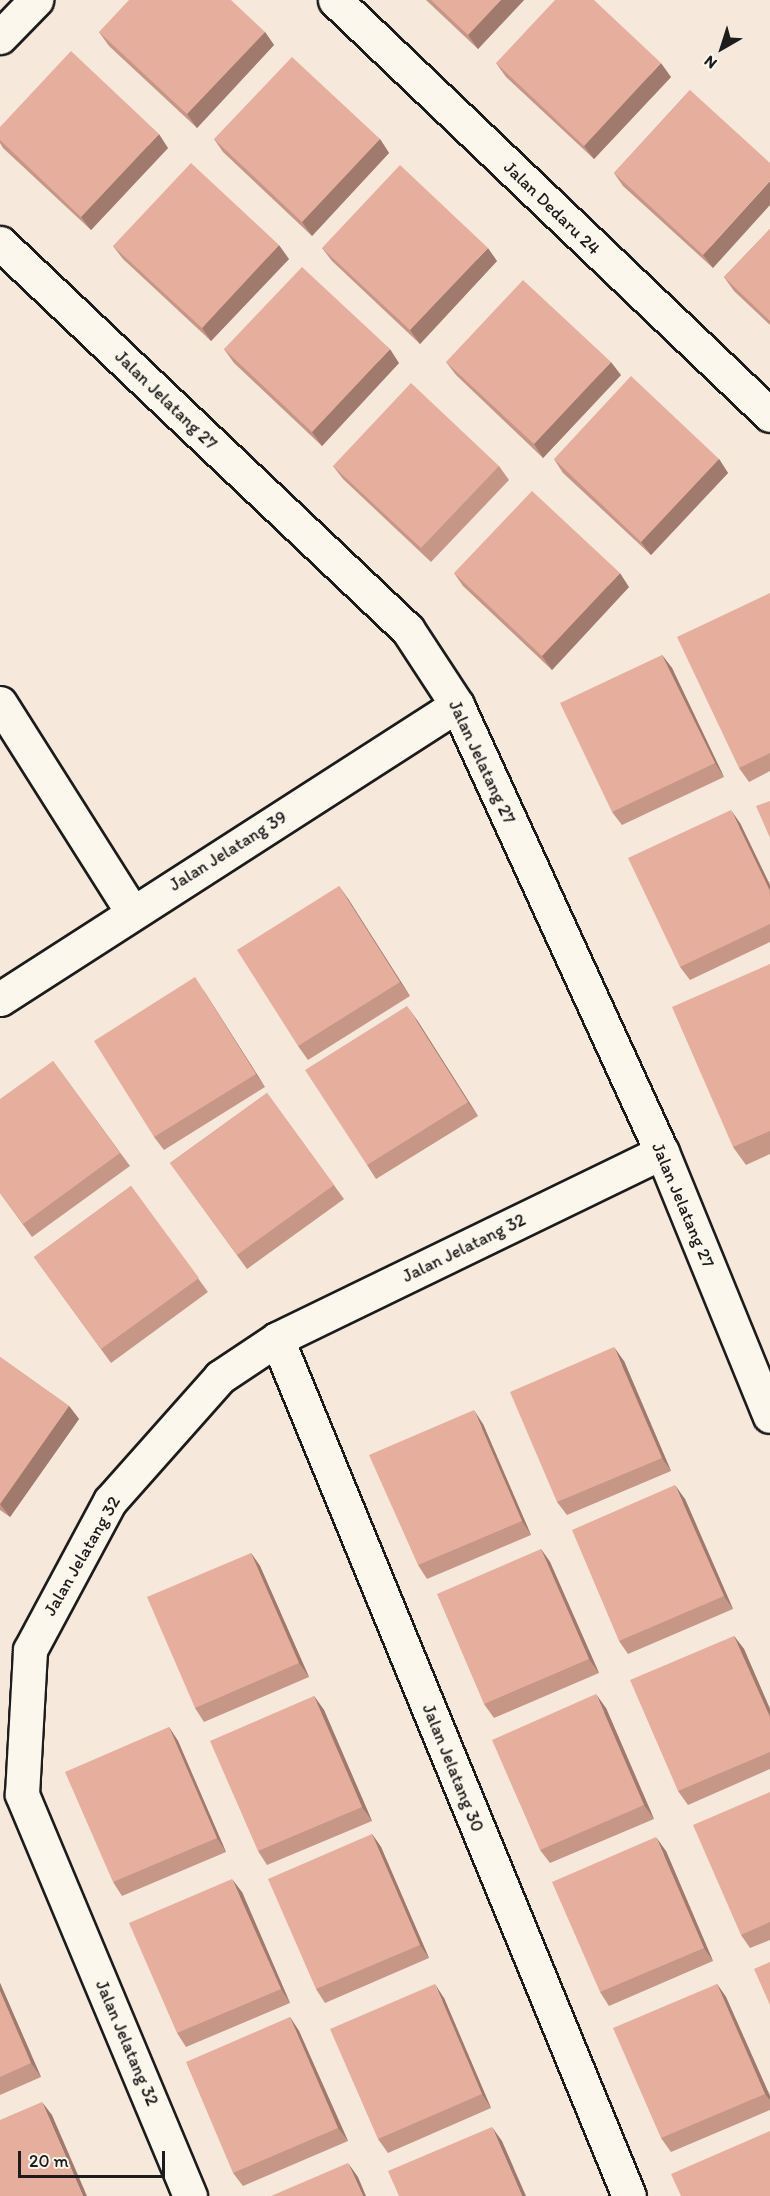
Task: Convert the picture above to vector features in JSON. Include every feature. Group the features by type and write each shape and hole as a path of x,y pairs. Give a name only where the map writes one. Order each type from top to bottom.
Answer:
{"street":[{"path":"0,37 36,0"},
{"name":"Jalan Dedaru 24","path":"334,0 770,415"},
{"name":"Jalan Jelatang 27","path":"0,243 408,630 457,705 662,1152 770,1416"},
{"path":"0,704 132,912"},
{"name":"Jalan Jelatang 39","path":"0,999 457,705"},
{"name":"Jalan Jelatang 32","path":"190,2196 22,1794 30,1650 110,1501 220,1377 277,1339 662,1152"},
{"name":"Jalan Jelatang 30","path":"277,1339 628,2196"}],"building":[{"path":"129,0 231,0 265,32 187,114 99,32"},
{"path":"431,0 501,0 468,35"},
{"path":"555,0 594,0 661,63 584,146 496,63"},
{"path":"71,51 159,134 81,217 0,140 0,127"},
{"path":"292,57 380,139 302,222 214,139"},
{"path":"690,90 770,163 770,181 703,255 614,173"},
{"path":"191,163 279,245 202,328 113,246"},
{"path":"400,165 488,248 410,330 322,248"},
{"path":"770,229 770,321 724,277"},
{"path":"302,267 390,349 312,432 224,349"},
{"path":"523,280 611,362 534,444 446,362"},
{"path":"631,376 719,459 641,542 554,459"},
{"path":"411,383 499,466 421,548 333,466"},
{"path":"532,491 620,573 542,656 454,573"},
{"path":"770,593 770,753 739,768 677,637"},
{"path":"662,655 715,763 612,812 560,703"},
{"path":"770,801 770,838 756,806"},
{"path":"731,810 770,891 770,924 680,967 628,858"},
{"path":"339,886 400,982 298,1046 237,950"},
{"path":"770,964 770,1131 733,1147 672,1007"},
{"path":"195,977 256,1074 154,1137 94,1041"},
{"path":"407,1006 468,1102 367,1165 305,1070"},
{"path":"53,1061 120,1153 23,1224 0,1193 0,1099"},
{"path":"267,1093 334,1185 237,1255 170,1163"},
{"path":"131,1186 199,1278 101,1349 34,1257"},
{"path":"614,1347 662,1458 557,1502 510,1392"},
{"path":"0,1357 69,1406 0,1504"},
{"path":"474,1410 522,1521 418,1565 369,1455"},
{"path":"675,1485 724,1596 619,1641 572,1530"},
{"path":"541,1549 589,1659 484,1704 437,1594"},
{"path":"251,1553 299,1663 195,1708 147,1597"},
{"path":"734,1636 770,1717 770,1752 678,1791 630,1680"},
{"path":"596,1694 644,1805 540,1850 492,1740"},
{"path":"314,1696 362,1807 258,1851 210,1741"},
{"path":"169,1727 217,1838 113,1882 65,1772"},
{"path":"770,1792 770,1922 741,1935 693,1825"},
{"path":"372,1834 420,1945 316,1989 268,1879"},
{"path":"656,1837 704,1948 600,1992 552,1882"},
{"path":"232,1879 281,1989 177,2033 129,1923"},
{"path":"770,1962 770,2005 754,1969"},
{"path":"435,1984 482,2094 378,2139 330,2029"},
{"path":"717,1984 765,2094 661,2138 613,2028"},
{"path":"0,1991 31,2063 0,2077"},
{"path":"290,2017 338,2128 233,2173 186,2062"},
{"path":"42,2102 83,2196 0,2196 0,2120"},
{"path":"492,2127 522,2196 399,2196 388,2171"},
{"path":"770,2131 770,2196 681,2196 671,2174"},
{"path":"348,2163 363,2196 271,2196"}]}
